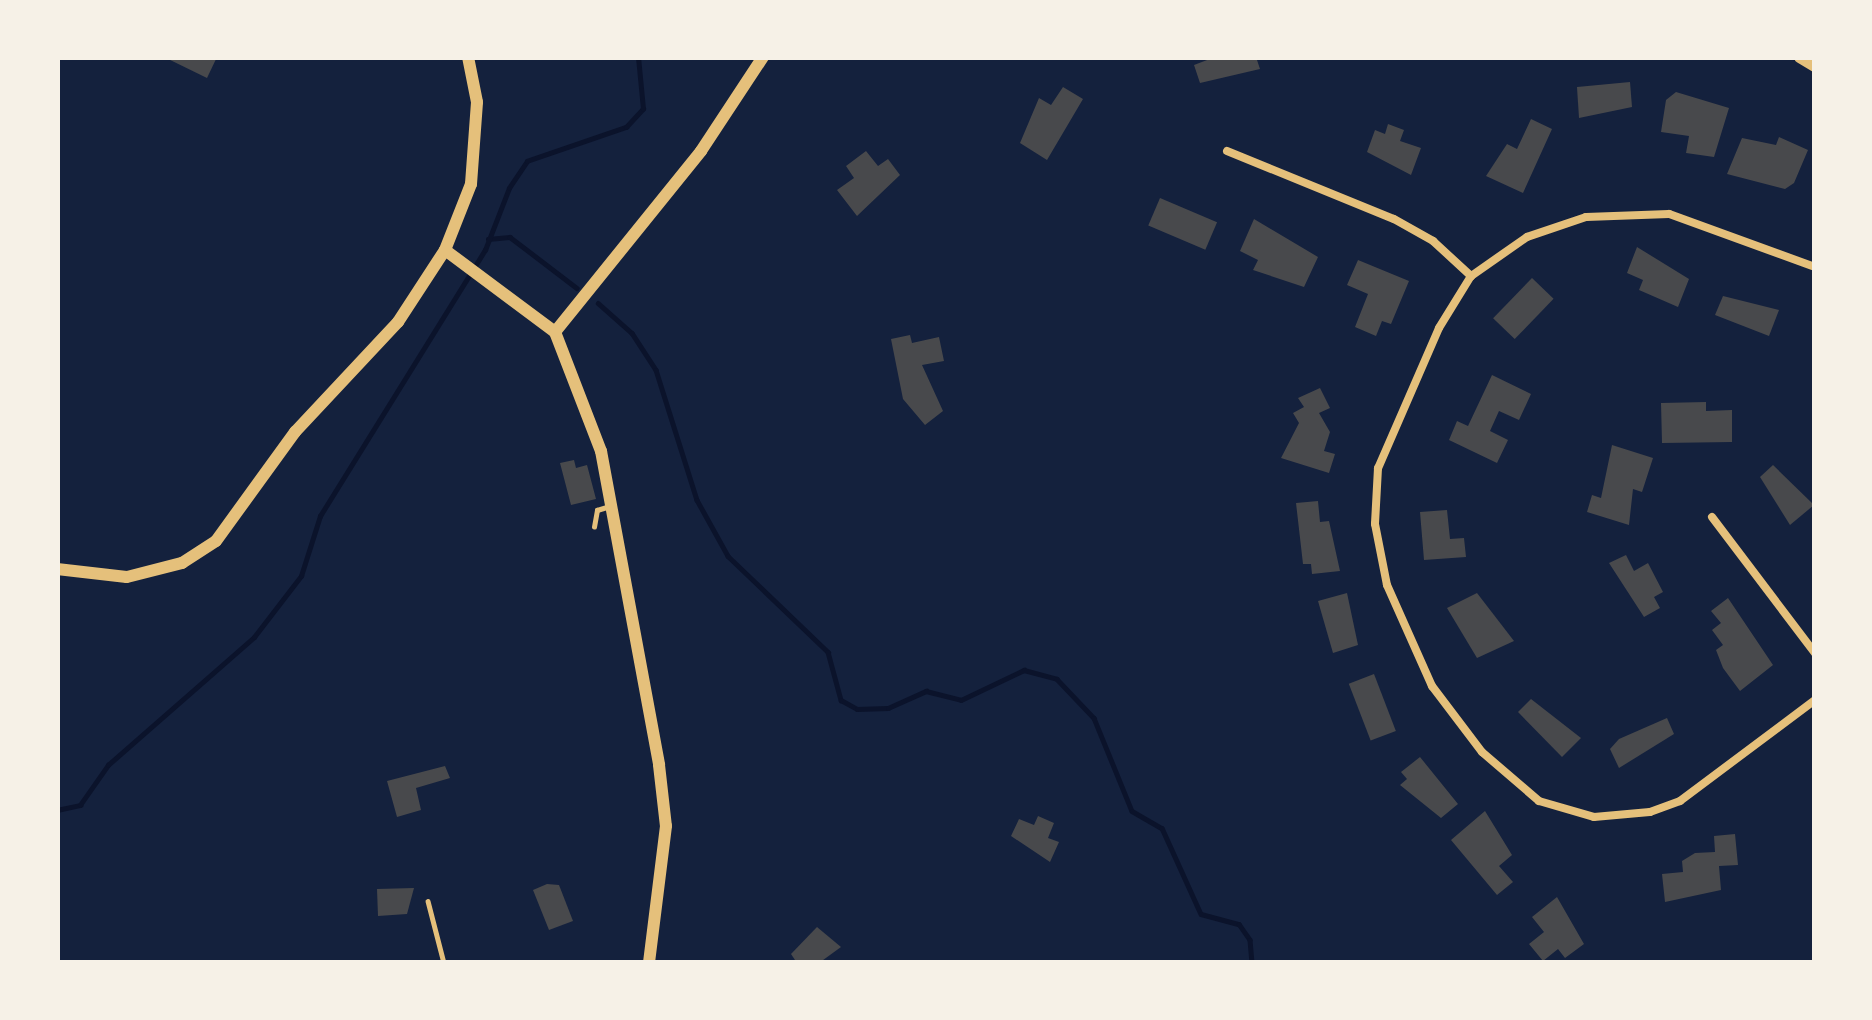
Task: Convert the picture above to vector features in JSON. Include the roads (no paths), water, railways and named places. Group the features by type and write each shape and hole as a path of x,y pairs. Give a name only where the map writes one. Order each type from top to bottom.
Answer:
{"main road":[{"path":"57,568 127,577 182,563 216,542 296,432 398,322 446,250 472,184 478,140 468,57"},
{"path":"555,332 701,151 763,57"},
{"path":"1800,57 1815,67"},
{"path":"446,250 555,332 602,451 666,826 649,963"}],"street":[{"path":"1226,151 1394,219 1472,276"},
{"path":"1815,267 1669,214 1626,211 1568,220 1472,276 1439,328 1378,468 1375,524 1415,656 1482,752 1539,801 1625,817 1679,801 1815,700"},
{"path":"1712,517 1815,653"}],"lane":[{"path":"594,527 597,510 611,505"},
{"path":"428,901 444,963"}],"waterway":[{"path":"57,810 80,805 108,765 254,637 301,576 320,516 485,250 509,188 527,161 626,127 643,109 638,57"},
{"path":"488,239 510,237 577,288"},
{"path":"598,303 632,333 656,370 697,500 728,556 828,652 841,700 857,709 888,708 926,691 961,700 1024,670 1057,679 1094,718 1132,811 1162,828 1201,914 1239,924 1250,940 1252,963"}]}
